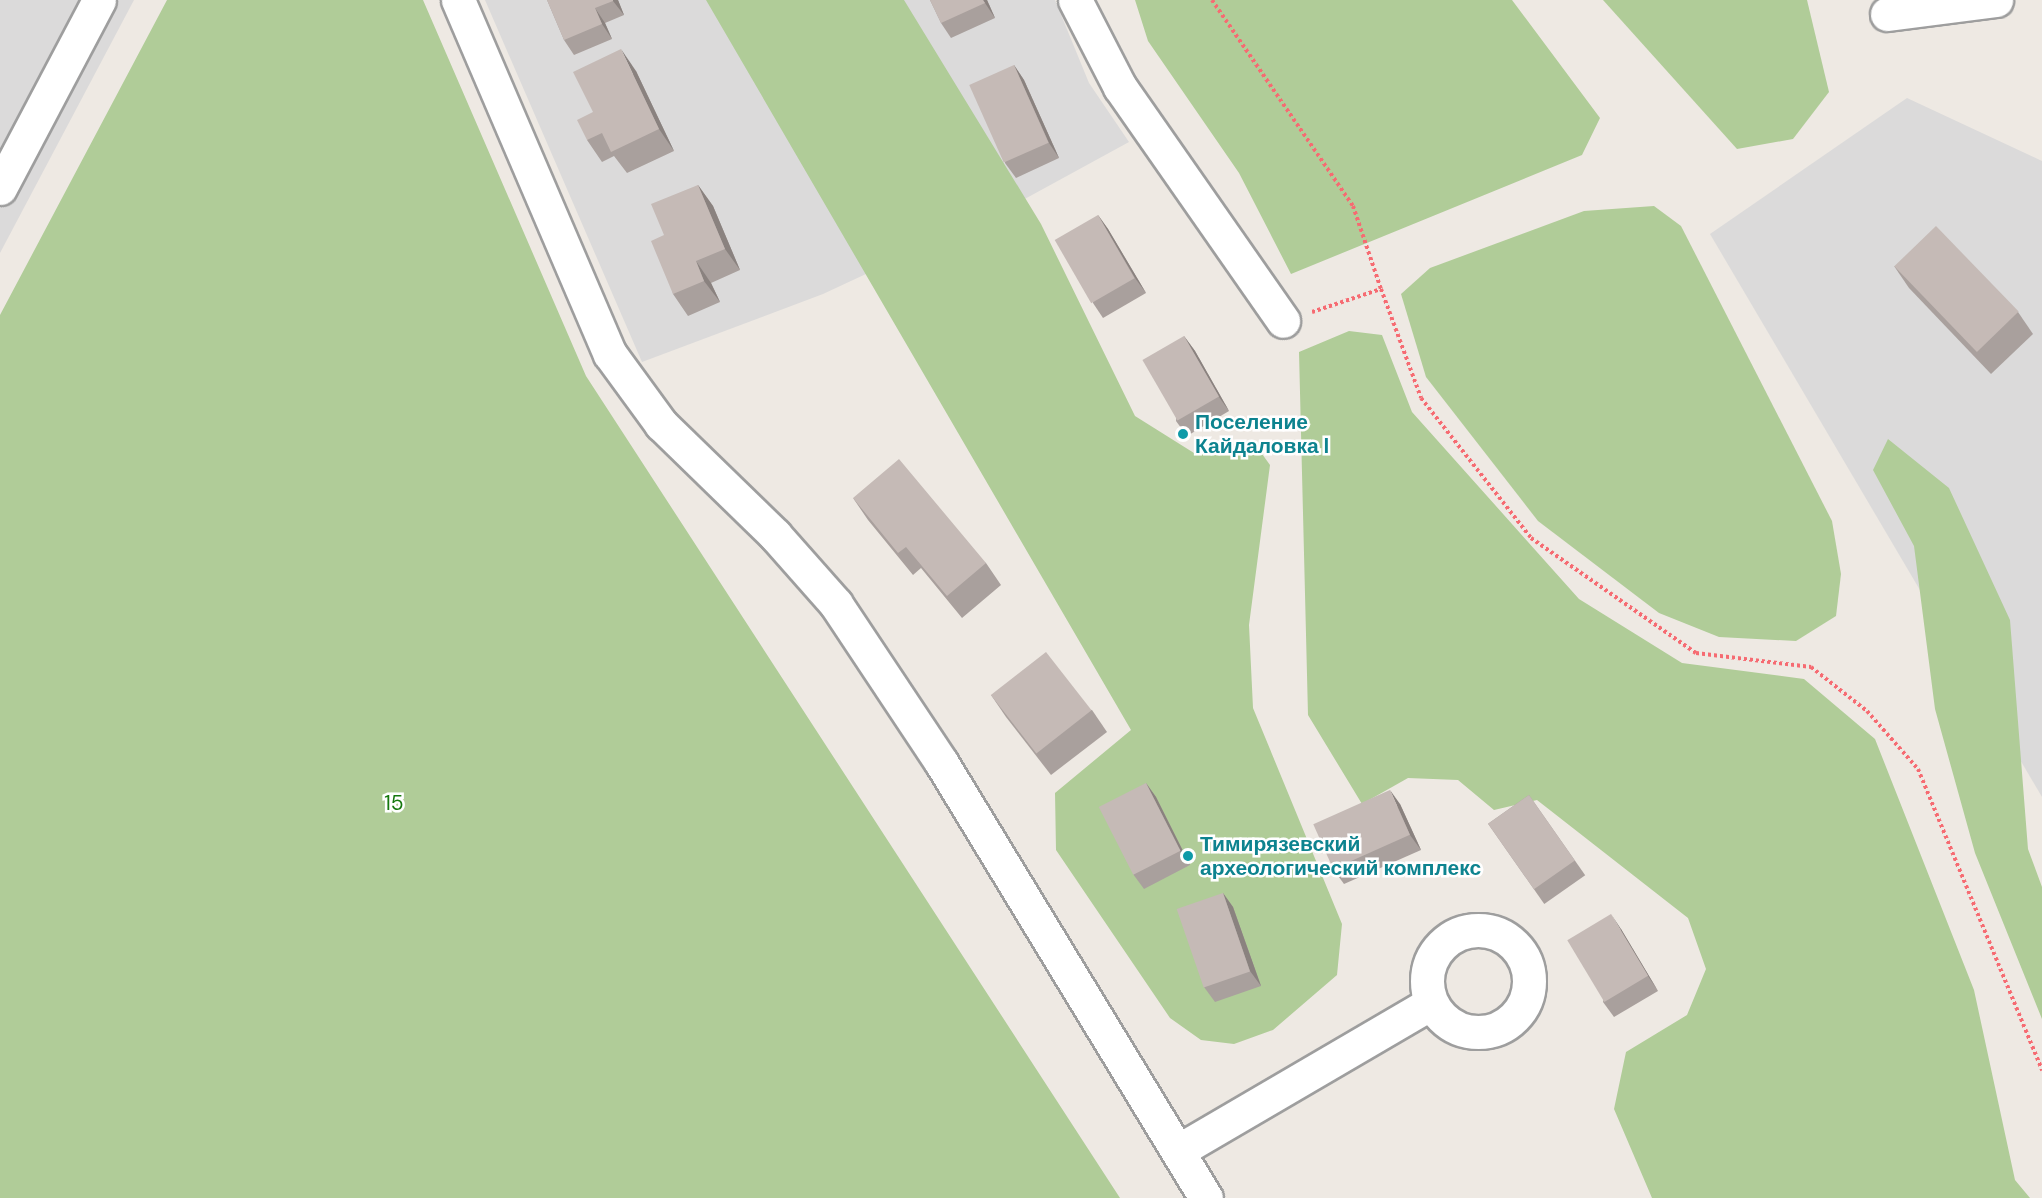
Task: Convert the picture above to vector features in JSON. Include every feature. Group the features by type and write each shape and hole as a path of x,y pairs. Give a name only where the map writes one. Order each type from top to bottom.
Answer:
{"street":[{"path":"0,188 99,0"},
{"path":"458,0 610,354 661,424 775,535 836,604 941,762 1206,1198"},
{"path":"1075,0 1092,41 1120,87 1283,321"},
{"path":"1887,14 1988,0"},
{"path":"1178,1151 1431,1004"}],"path":[{"path":"1212,0 1353,206 1421,398 1531,538 1696,653 1811,668 1868,711 1918,769 2042,1070"},
{"path":"1283,321 1381,289"}],"shaded area":[{"path":"0,0 134,0 0,253"},
{"path":"485,0 1055,0 1089,83 1129,142 1012,206 823,294 642,362"},
{"path":"1907,98 2042,161 2042,797 1710,234"}],"green space":[{"name":"15","path":"167,0 423,0 586,376 1120,1198 0,1198 0,315"},
{"path":"706,0 904,0 1041,224 1135,416 1194,453 1252,440 1270,465 1249,625 1253,708 1342,924 1337,975 1273,1030 1234,1044 1201,1040 1170,1018 1056,850 1055,793 1131,730"},
{"path":"1135,0 1512,0 1600,118 1582,155 1291,274 1239,173 1148,41"},
{"path":"1603,0 1807,0 1829,92 1793,139 1737,149"},
{"path":"1654,206 1681,226 1832,521 1841,574 1836,616 1796,641 1719,637 1659,613 1538,521 1426,377 1401,294 1430,268 1584,211"},
{"path":"1349,331 1382,335 1412,412 1579,599 1682,663 1804,679 1875,739 1974,990 2015,1180 2030,1198 1652,1198 1614,1109 1626,1052 1687,1015 1706,969 1688,918 1537,800 1494,810 1458,780 1408,778 1362,804 1308,715 1299,352"},
{"path":"1888,439 1949,488 2010,620 2028,849 2042,887 2042,1019 1975,853 1935,709 1914,546 1873,470"}],"building":[{"path":"547,0 613,1 595,8 602,24 564,40"},
{"path":"930,0 983,0 985,3 941,23"},
{"path":"621,49 659,129 611,152 602,133 587,140 577,120 593,112 573,72"},
{"path":"1014,65 1049,143 1004,163 969,85"},
{"path":"698,185 725,249 696,261 704,281 673,294 651,241 664,235 651,204"},
{"path":"1098,215 1134,278 1091,303 1055,240"},
{"path":"1936,226 2019,312 1977,352 1894,266"},
{"path":"1184,336 1219,397 1177,421 1142,360"},
{"path":"899,459 986,563 947,596 906,547 898,553 853,498"},
{"path":"1046,652 1092,710 1036,753 991,695"},
{"path":"1146,783 1181,851 1133,875 1099,807"},
{"path":"1390,790 1410,835 1333,869 1313,824"},
{"path":"1529,795 1575,861 1534,889 1488,824"},
{"path":"1223,893 1250,971 1204,987 1177,909"},
{"path":"1611,914 1648,976 1604,1002 1567,940"}],"place":[{"name":"Поселение Кайдаловка I","path":"1183,434"},
{"name":"Тимирязевский археологический комплекс","path":"1188,856"}]}
